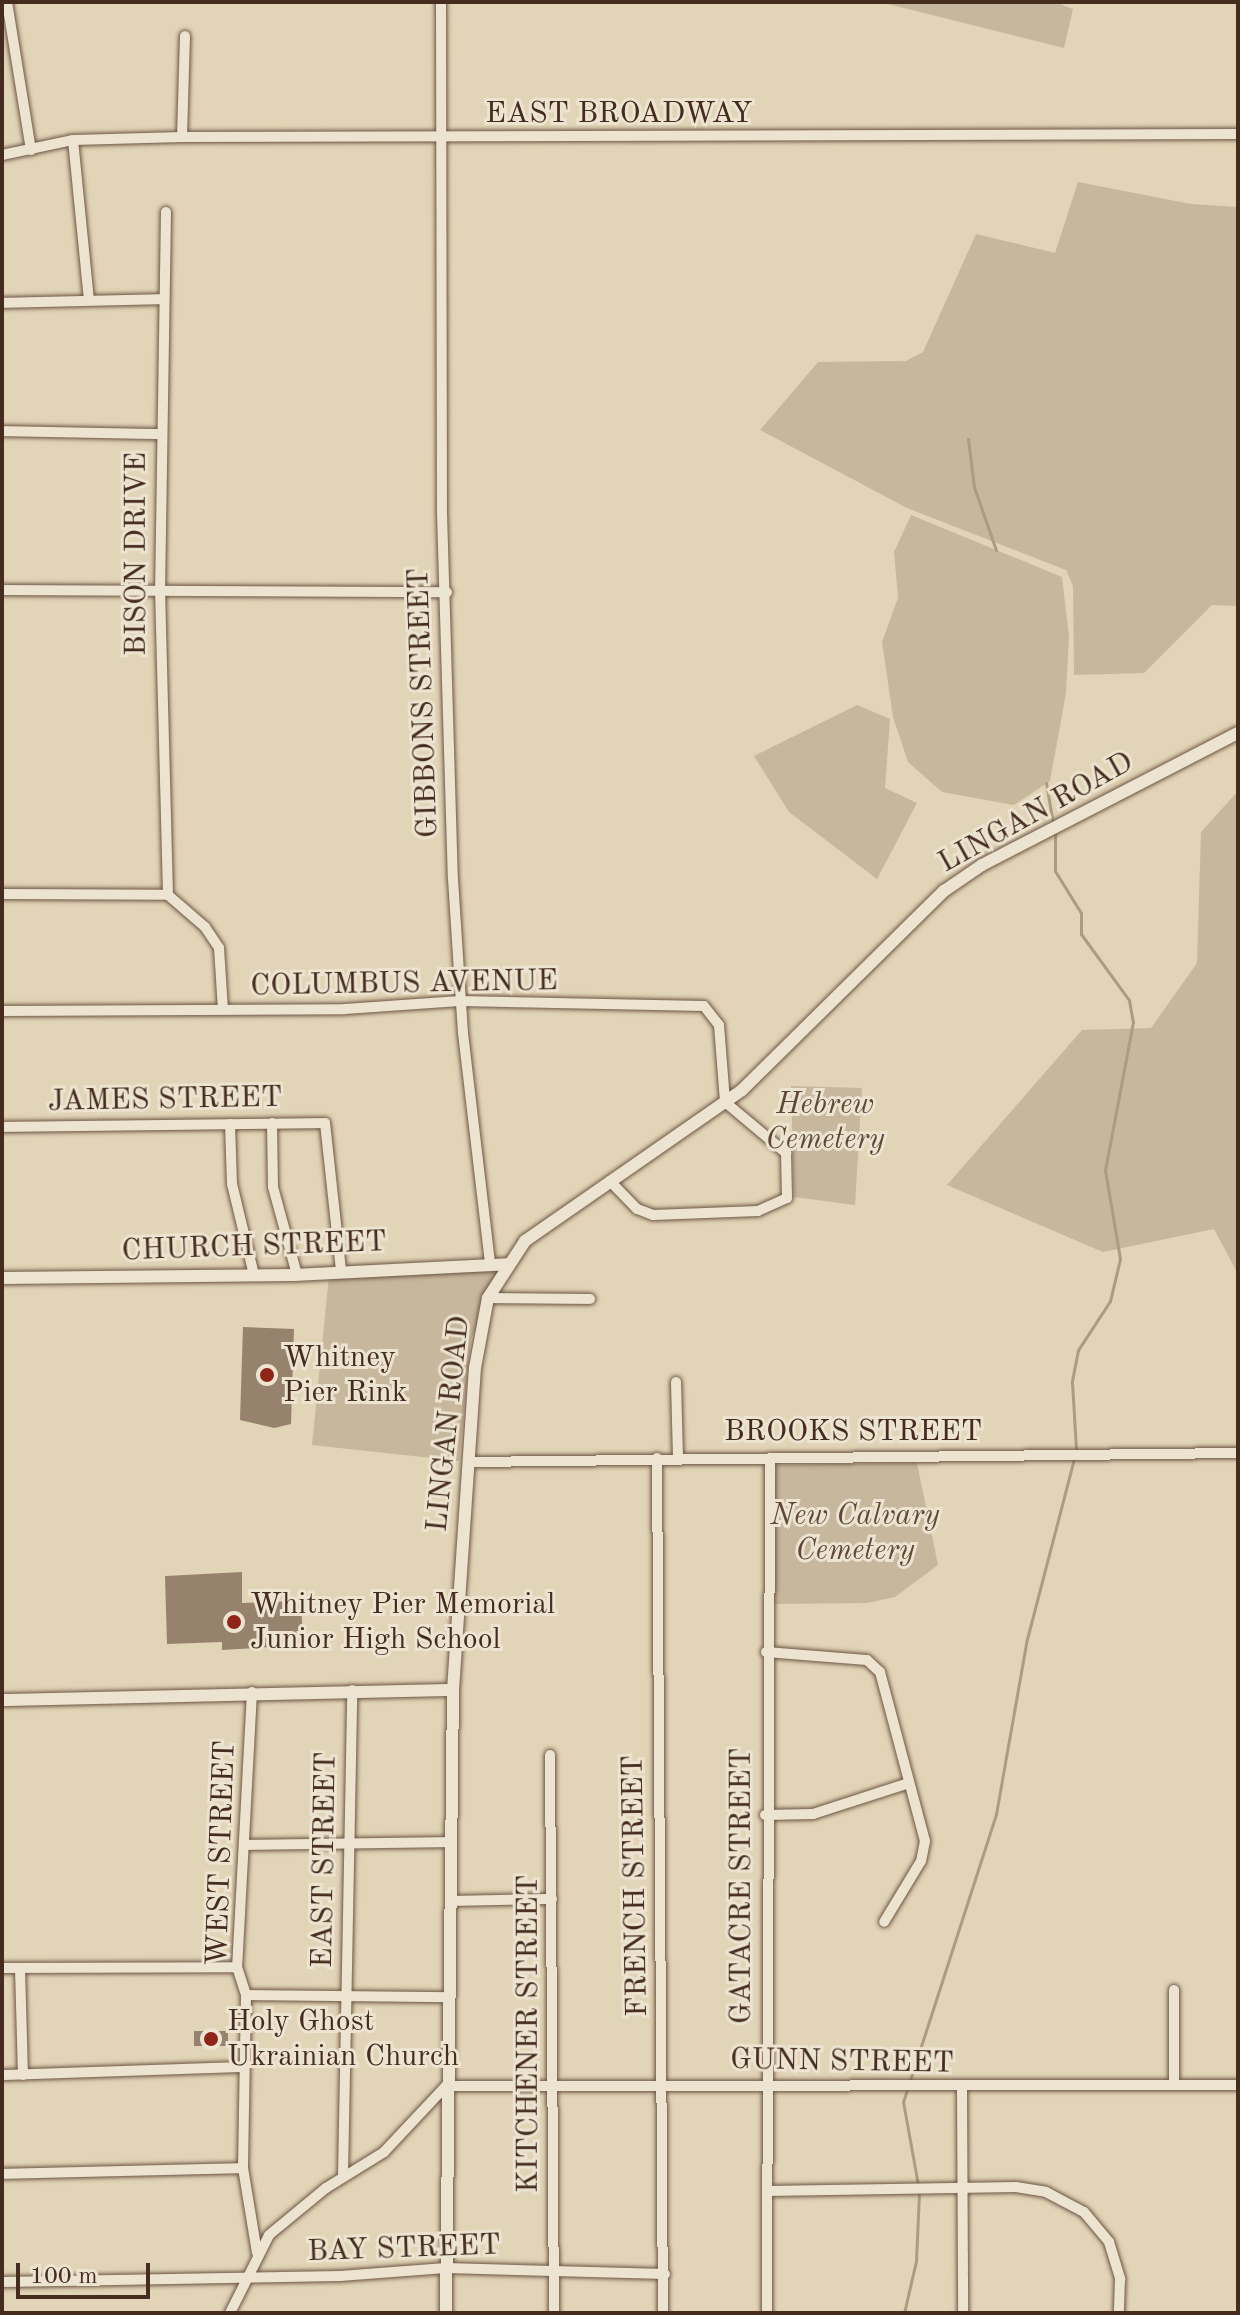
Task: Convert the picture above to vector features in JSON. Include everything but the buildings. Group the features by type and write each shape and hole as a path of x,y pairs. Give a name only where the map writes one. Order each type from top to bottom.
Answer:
{"street":[{"path":"7,2 31,150"},
{"name":"GIBBONS STREET","path":"441,2 447,592 460,1001 490,1263"},
{"path":"182,137 185,36"},
{"name":"EAST BROADWAY","path":"2,155 73,140 182,137 444,140 1238,134"},
{"path":"73,140 89,299"},
{"name":"BISON DRIVE","path":"166,212 160,589 168,895"},
{"path":"2,303 164,299"},
{"path":"2,431 161,434"},
{"path":"2,590 447,592"},
{"name":"LINGAN ROAD","path":"446,2313 446,2086 455,1901 451,1842 453,1690 475,1368 488,1298 525,1241 725,1102 962,877 1238,733"},
{"path":"2,894 168,895 205,927 219,948 223,1010"},
{"name":"COLUMBUS AVENUE","path":"2,1011 223,1010 460,1001 704,1006 719,1025 725,1102"},
{"path":"610,1181 649,1215 779,1205 790,1182 786,1153 725,1102"},
{"path":"272,1123 273,1187 297,1275"},
{"path":"230,1124 232,1184 254,1275"},
{"name":"JAMES STREET","path":"2,1127 328,1125 341,1270"},
{"name":"CHURCH STREET","path":"2,1278 297,1275 341,1270 508,1264"},
{"path":"488,1298 590,1299"},
{"path":"676,1382 678,1458"},
{"name":"BROOKS STREET","path":"469,1462 1238,1453"},
{"name":"FRENCH STREET","path":"657,1458 663,2313"},
{"name":"GATACRE STREET","path":"767,2313 765,1815 770,1458"},
{"path":"766,1652 861,1659 877,1666 924,1850 884,1922"},
{"name":"EAST STREET","path":"343,2176 352,1690"},
{"path":"2,1700 252,1692 453,1690"},
{"name":"WEST STREET","path":"252,1692 237,1967 246,1995 243,2168 257,2253"},
{"name":"KITCHENER STREET","path":"550,1755 554,2313"},
{"path":"765,1815 813,1814 906,1784"},
{"path":"245,1845 451,1842"},
{"path":"455,1901 552,1899"},
{"path":"2,1968 237,1967"},
{"path":"20,1968 23,2075"},
{"path":"1174,1990 1174,2085"},
{"path":"246,1995 449,1997"},
{"path":"2,2075 243,2067"},
{"name":"GUNN STREET","path":"446,2086 768,2084 962,2088 1238,2085"},
{"path":"230,2313 250,2279 257,2253 269,2235 343,2176 389,2148 446,2086"},
{"path":"962,2088 963,2313"},
{"path":"2,2174 243,2168"},
{"path":"767,2191 1026,2188 1084,2212 1115,2254 1119,2313"},
{"name":"BAY STREET","path":"2,2282 250,2279 446,2268 665,2274"}],"green space":[{"path":"880,2 1055,2 1073,9 1064,48"},
{"path":"1078,182 1191,204 1238,207 1238,606 1212,605 1144,673 1074,675 1073,586 1066,570 907,508 760,430 818,362 906,361 923,352 976,234 1055,253"},
{"path":"911,515 1062,577 1069,636 1066,693 1050,781 1014,805 942,792 908,762 893,717 882,642 898,598 894,552"},
{"path":"857,705 890,719 885,788 917,803 877,879 789,812 754,756"},
{"path":"1238,791 1238,1274 1214,1229 1103,1252 947,1185 1082,1030 1151,1028 1197,963 1201,832"},
{"name":"Hebrew Cemetery","path":"791,1086 862,1088 855,1205 794,1197"},
{"path":"502,1271 471,1339 459,1461 312,1445 329,1276"},
{"name":"New Calvary Cemetery","path":"917,1463 938,1565 895,1597 867,1603 772,1604 776,1465"}],"waterway":[{"path":"968,439 974,487 996,550"},
{"path":"1046,783 1053,823"},
{"path":"1055,830 1055,871 1081,913 1081,934 1129,1000 1133,1022 1105,1170 1120,1259 1110,1301 1078,1350 1072,1382 1076,1450"},
{"path":"918,2185 903,2102 996,1814 1027,1639 1074,1458"},
{"path":"904,2313 916,2261 919,2193"}],"place":[{"name":"Whitney Pier Rink","path":"267,1375"},
{"name":"Whitney Pier Memorial Junior High School","path":"234,1622"},
{"name":"Holy Ghost Ukrainian Church","path":"211,2039"}]}
